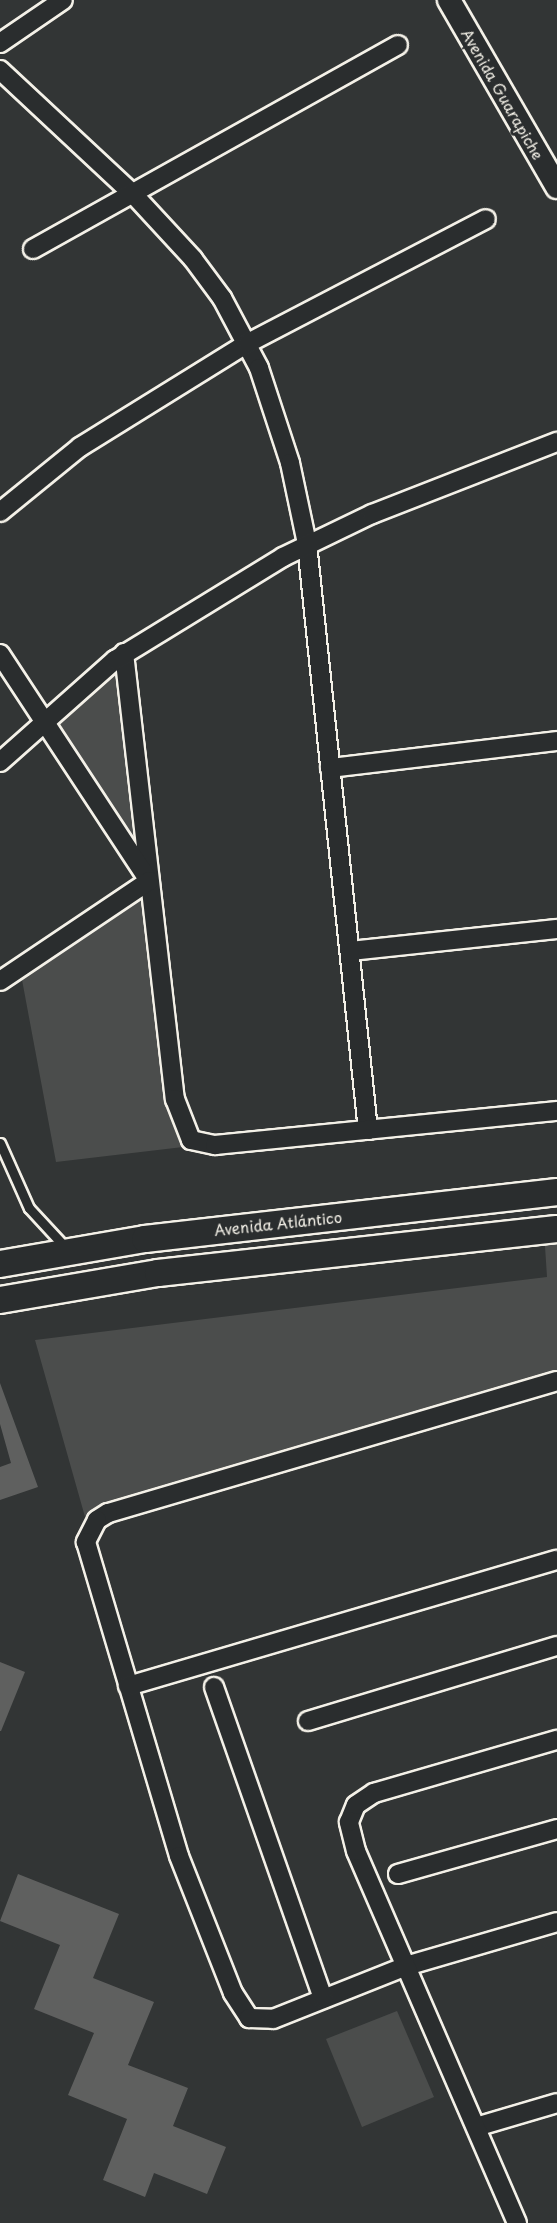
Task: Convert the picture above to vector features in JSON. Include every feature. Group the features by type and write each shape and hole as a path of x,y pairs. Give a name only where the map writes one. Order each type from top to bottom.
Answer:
{"main road":[{"name":"Avenida Atlántico","path":"0,1264 69,1251 557,1192"},
{"path":"0,1300 158,1273 557,1229"}],"street":[{"path":"0,43 63,0"},
{"name":"Avenida Guarapiche","path":"449,0 557,187"},
{"path":"33,249 134,195 398,45"},
{"path":"0,70 134,195 193,259 248,343 290,463 307,544 368,1131"},
{"path":"0,512 80,447 248,343 486,219"},
{"path":"0,762 124,653 307,544 557,442"},
{"path":"124,653 176,1106 190,1140 214,1145 557,1111"},
{"path":"0,654 46,720 149,881"},
{"path":"330,768 557,741"},
{"path":"0,981 149,881"},
{"path":"350,951 557,929"},
{"path":"557,1381 97,1520 89,1531 88,1555 179,1856 241,2010 249,2018 273,2019 406,1966 557,1922"},
{"path":"128,1686 557,1560"},
{"path":"308,1721 557,1646"},
{"path":"214,1687 323,1999"},
{"path":"517,2223 479,2126 351,1838 356,1805 374,1793 557,1740"},
{"path":"398,1874 557,1829"},
{"path":"479,2126 557,2103"}],"lane":[{"path":"0,1143 29,1208 69,1251"}],"shaded area":[{"path":"124,653 175,1099 200,1145 56,1162 20,969 149,881 46,720"},
{"path":"557,1229 557,1381 108,1513 89,1531 35,1340 547,1277 544,1231"},
{"path":"397,2011 434,2097 362,2127 326,2039"}],"building":[{"path":"0,1383 38,1487 0,1500 0,1467 11,1463 0,1424"},
{"path":"0,1662 25,1672 1,1731 0,1731"},
{"path":"18,1874 119,1914 93,1978 154,2002 128,2065 188,2088 173,2126 226,2147 207,2194 154,2173 145,2197 103,2180 127,2119 68,2095 94,2033 34,2009 60,1945 0,1921"}]}
